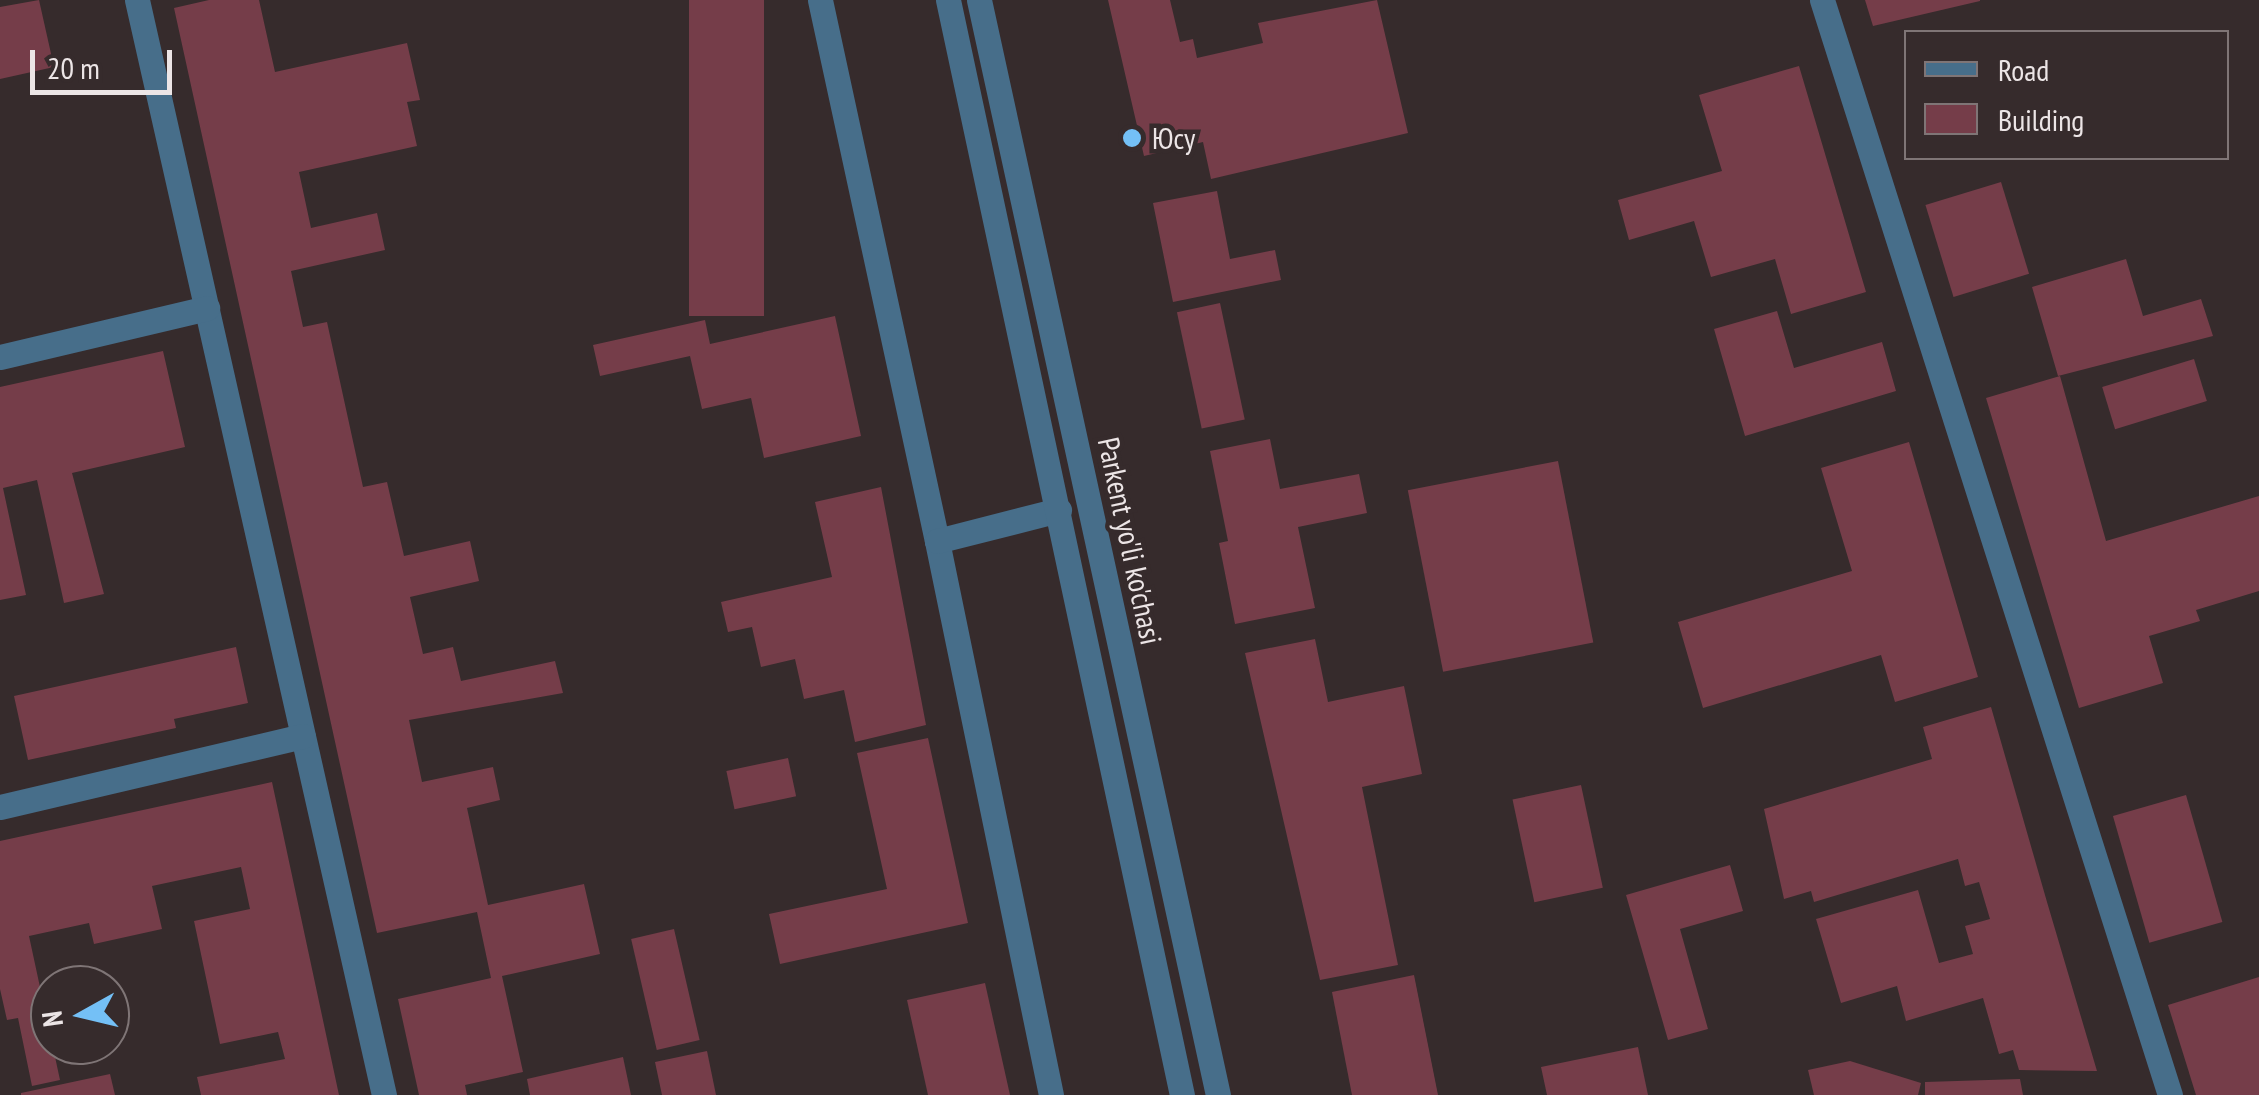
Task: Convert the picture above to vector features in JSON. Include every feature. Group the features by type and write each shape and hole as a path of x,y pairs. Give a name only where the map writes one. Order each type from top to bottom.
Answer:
{"street":[{"path":"137,0 384,1095"},
{"path":"820,0 1051,1095"},
{"name":"Parkent yo'li ko'chasi","path":"948,0 1182,1095"},
{"name":"Parkent yo'li ko'chasi","path":"978,0 1218,1095"},
{"path":"1822,0 2170,1095"},
{"path":"0,356 206,308"},
{"path":"937,541 1059,510"},
{"path":"0,807 303,736"}],"building":[{"path":"39,0 54,67 0,79 0,7"},
{"path":"209,0 259,0 275,72 407,43 420,100 407,102 417,146 299,172 311,228 377,213 385,250 291,271 303,327 327,322 363,487 387,482 404,556 470,541 479,581 410,597 423,654 453,647 461,681 555,661 563,693 409,720 422,782 493,767 500,800 467,808 488,905 584,884 600,954 502,976 523,1072 465,1085 467,1095 419,1095 398,999 491,978 477,912 377,933 174,8"},
{"path":"689,0 764,0 764,316 689,316"},
{"path":"1108,0 1170,0 1180,42 1193,39 1197,58 1263,43 1258,23 1377,0 1408,133 1211,179 1203,142 1144,156"},
{"path":"1865,0 1980,0 1980,1 1873,26"},
{"path":"1799,66 1866,292 1791,314 1775,259 1711,277 1694,221 1629,240 1618,200 1722,171 1699,95"},
{"path":"2001,182 2029,274 1954,297 1925,205"},
{"path":"1217,191 1230,259 1275,250 1281,280 1173,302 1153,203"},
{"path":"2126,259 2143,316 2201,299 2213,336 2058,376 2032,287"},
{"path":"1220,303 1245,419 1202,429 1177,312"},
{"path":"1777,311 1794,368 1882,342 1896,391 1745,436 1714,329"},
{"path":"835,316 861,436 764,458 751,398 702,409 690,356 600,376 593,345 705,320 710,344"},
{"path":"163,351 185,447 72,473 104,594 64,603 37,480 3,488 26,595 0,600 0,387"},
{"path":"2194,359 2207,401 2115,429 2102,387"},
{"path":"2060,376 2106,541 2259,496 2259,591 2196,610 2200,621 2149,636 2163,683 2079,708 1986,398"},
{"path":"1270,439 1280,489 1359,474 1367,513 1298,527 1315,608 1235,624 1219,543 1228,541 1210,451"},
{"path":"1909,442 1978,677 1895,702 1881,655 1703,708 1678,622 1852,571 1821,468"},
{"path":"1558,461 1593,643 1443,672 1408,490"},
{"path":"881,487 926,725 855,742 844,690 804,699 795,659 761,667 752,627 728,632 721,602 832,577 815,502"},
{"path":"1315,639 1328,702 1404,686 1422,774 1362,787 1398,965 1320,980 1245,653"},
{"path":"236,647 248,703 174,719 176,728 28,760 14,696"},
{"path":"1991,707 2097,1071 2019,1070 2013,1050 1999,1054 1983,998 1906,1021 1897,986 1841,1003 1816,919 1918,890 1939,963 1973,954 1965,926 1990,919 1979,882 1965,886 1958,859 1814,902 1811,891 1784,899 1764,809 1932,759 1923,727"},
{"path":"928,738 968,923 780,964 769,914 887,889 857,753"},
{"path":"788,758 796,796 734,809 726,771"},
{"path":"272,782 339,1095 201,1095 197,1077 285,1059 278,1032 220,1044 194,921 250,909 241,867 152,886 162,929 94,944 89,923 29,936 35,965 30,965 30,1065 57,1065 60,1080 32,1086 18,1018 7,1020 0,989 0,841"},
{"path":"1581,785 1603,888 1534,902 1513,800"},
{"path":"2186,795 2222,922 2149,943 2113,816"},
{"path":"1730,865 1743,911 1680,929 1708,1029 1668,1040 1626,895"},
{"path":"674,929 700,1040 657,1050 631,939"},
{"path":"1414,975 1438,1095 1352,1095 1332,992"},
{"path":"2259,977 2259,1095 2196,1095 2168,1005"},
{"path":"985,983 1010,1095 928,1095 907,1000"},
{"path":"1638,1047 1648,1095 1547,1095 1541,1067"},
{"path":"707,1051 716,1095 662,1095 655,1062"},
{"path":"623,1057 631,1095 530,1095 527,1079"},
{"path":"1850,1061 1921,1083 1918,1095 1814,1095 1808,1070"},
{"path":"110,1074 115,1095 21,1095 21,1093"},
{"path":"2020,1079 2023,1095 1925,1095 1925,1082"}],"place":[{"name":"Юсу","path":"1132,138"}]}
